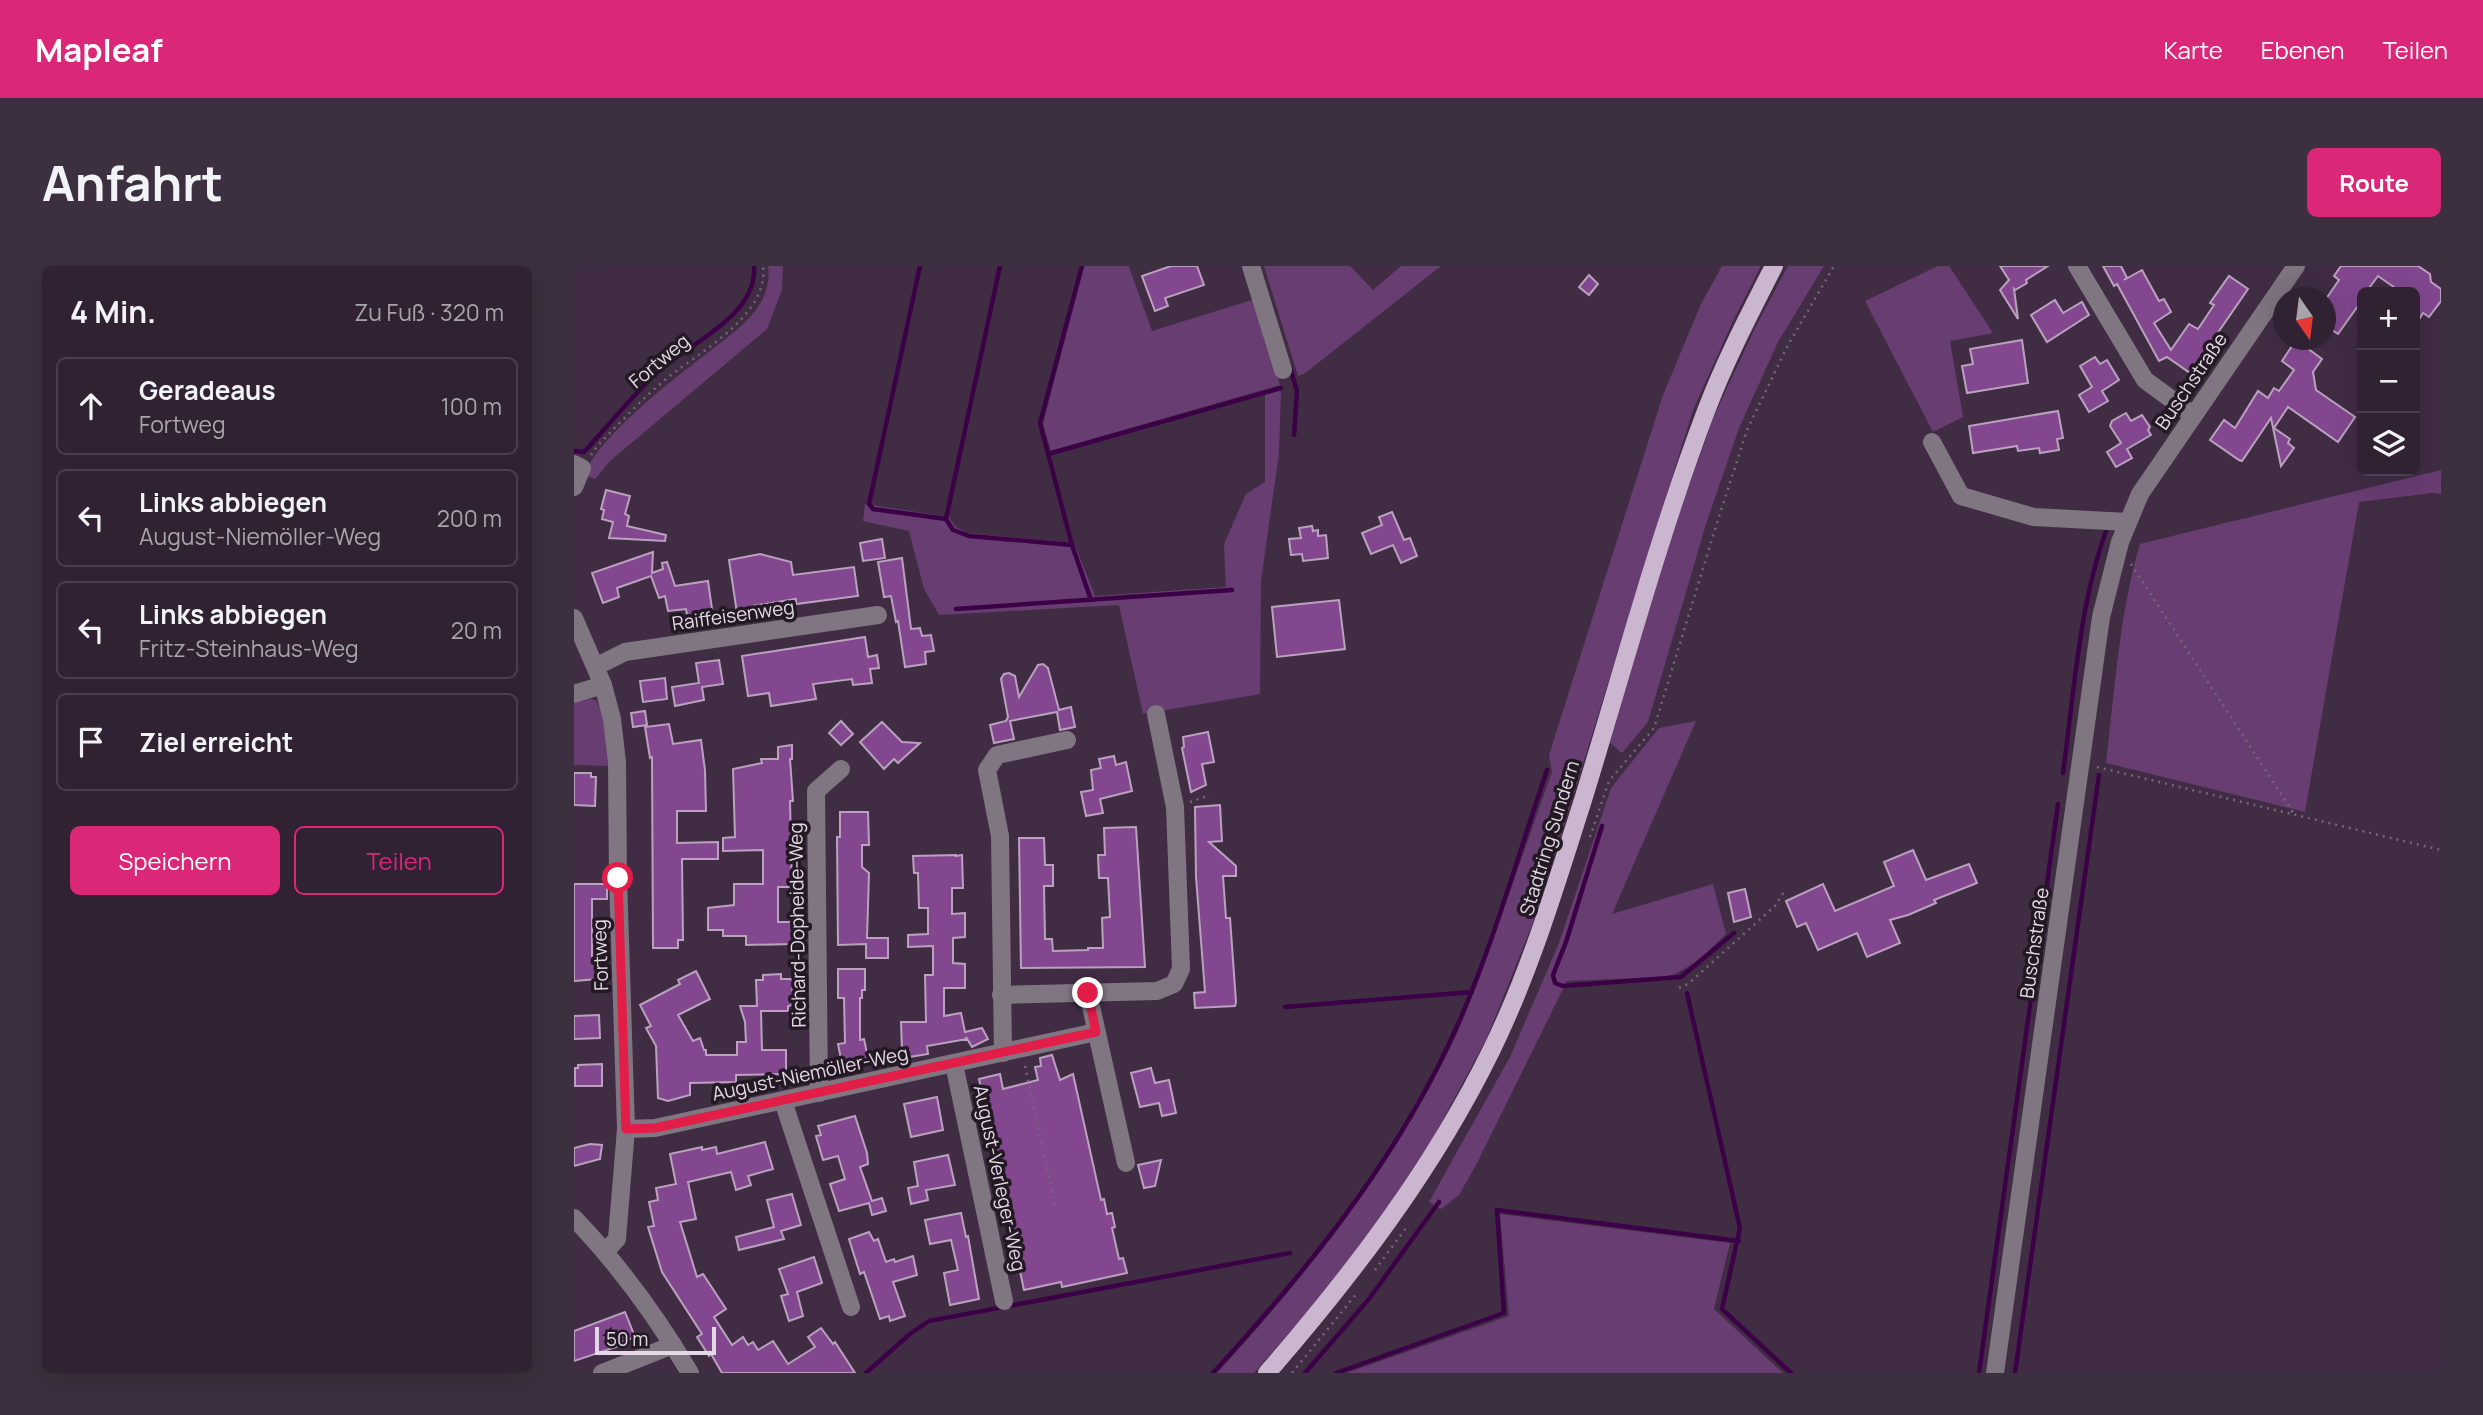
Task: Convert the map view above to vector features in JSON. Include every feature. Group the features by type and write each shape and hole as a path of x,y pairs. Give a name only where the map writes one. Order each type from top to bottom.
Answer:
{"main road":[{"name":"Stadtring Sundern","path":"1268,1373 1329,1302 1386,1225 1441,1141 1492,1049 1542,930 1669,516 1706,409 1744,324 1774,266"}],"street":[{"path":"1251,266 1283,370"},
{"path":"2077,266 2145,380 2193,415"},
{"name":"Buschstraße","path":"1995,1373 2101,617 2120,542 2140,494 2296,266"},
{"path":"1932,442 1961,496 2034,517 2127,522"},
{"path":"574,487 578,466"},
{"name":"Raiffeisenweg","path":"597,666 625,652 878,615"},
{"name":"Fortweg","path":"574,618 603,685 612,719 617,762 626,1129 617,1239 606,1251"},
{"path":"574,694 603,685"},
{"path":"1002,995 1157,991 1174,984 1181,969 1175,807 1156,714"},
{"path":"1003,1053 999,836 988,770 997,755 1067,740"},
{"name":"Richard-Dopheide-Weg","path":"819,1093 816,791 841,769"},
{"path":"1088,993 1125,1163"},
{"name":"August-Niemöller-Weg","path":"626,1129 655,1128 1096,1032"},
{"name":"August-Verleger-Weg","path":"954,1064 1004,1301"},
{"path":"783,1101 851,1307"},
{"path":"574,1217 606,1251 690,1373"},
{"path":"602,1373 673,1345"}],"path":[{"name":"Fortweg","path":"578,466 660,384 742,320 762,287 763,266"},
{"path":"2125,574 2129,561 2294,814"},
{"path":"2080,764 2441,850"},
{"path":"1175,807 1210,795"},
{"path":"1679,989 1688,984 1775,906 1784,892"},
{"path":"1021,1049 1056,1210"}],"shaded area":[{"path":"768,266 783,266 782,290 767,329 610,461 595,479 584,475 592,460 621,425 659,391 745,323 765,293"},
{"path":"1084,266 1130,266 1152,331 1255,299 1280,385 1051,451 1043,424"},
{"path":"1264,266 1350,266 1373,290 1401,266 1441,266 1298,376"},
{"path":"1722,266 1761,266 1693,410 1536,915 1487,1038 1434,1136 1381,1217 1323,1294 1254,1373 1217,1373 1313,1261 1371,1183 1423,1100 1454,1040 1481,973 1552,772 1549,755 1663,395 1701,304"},
{"path":"1788,266 1824,266 1778,342 1739,428 1706,524 1648,722 1622,753 1610,743 1658,573 1714,416 1755,328"},
{"path":"1938,266 1949,266 1993,333 1950,341 1963,417 1933,432 1865,301"},
{"path":"1281,389 1279,453 1261,581 1260,694 1143,714 1119,605 939,615 924,589 909,531 863,521 865,504 949,517 956,527 967,533 1074,543 1095,596 1226,587 1224,544 1246,494 1265,482 1265,395"},
{"path":"2441,470 2441,494 2359,502 2305,812 2106,763 2122,625 2140,544"},
{"path":"596,700 605,720 609,766 574,765 574,703"},
{"path":"1696,721 1612,914 1713,884 1726,934 1691,965 1665,977 1567,981 1476,1165 1459,1195 1441,1209 1429,1202 1510,1057 1559,943 1611,788 1659,728"},
{"path":"1500,1214 1730,1243 1714,1309 1783,1373 1346,1373 1509,1316"}],"building":[{"path":"1171,266 1197,266 1204,285 1165,298 1168,306 1155,311 1142,276"},
{"path":"2000,266 2048,266 2026,280 2027,283 2014,289 2018,319 2000,290 2009,280"},
{"path":"2103,266 2121,266 2127,278 2124,280 2142,270 2159,301 2164,299 2171,312 2154,323 2171,350 2189,324 2198,329 2214,305 2210,303 2229,276 2248,289 2190,373 2167,357 2159,361 2117,284 2114,286"},
{"path":"2341,266 2418,266 2430,274 2431,282 2441,289 2441,301 2429,317 2423,313 2420,318 2420,287 2394,287 2378,276 2370,287 2357,287 2357,307 2338,334 2334,287 2339,280 2334,276"},
{"path":"1589,275 1598,284 1589,295 1579,287"},
{"path":"2055,300 2063,313 2082,302 2089,315 2047,342 2031,315"},
{"path":"2022,340 2028,383 1967,393 1962,366 1973,364 1970,349"},
{"path":"2289,350 2310,350 2322,359 2313,372 2316,390 2355,417 2338,442 2288,407 2274,428 2290,439 2288,443 2294,448 2281,466 2271,418 2242,461 2239,460 2210,440 2224,420 2235,428 2258,391 2268,398 2274,388 2279,391 2294,370 2282,361"},
{"path":"2095,357 2100,364 2107,360 2119,380 2102,391 2108,401 2089,412 2079,395 2092,387 2080,366"},
{"path":"2058,411 2063,438 2057,439 2059,450 2040,453 2039,448 2018,451 2017,446 1973,453 1969,426"},
{"path":"2126,413 2131,421 2142,415 2150,427 2148,430 2151,435 2127,449 2132,458 2116,467 2107,452 2121,443 2110,426 2112,421"},
{"path":"606,490 630,496 625,514 629,516 627,526 666,535 665,541 609,538 613,522 602,519 604,510 601,509"},
{"path":"1392,512 1404,540 1410,538 1417,556 1401,563 1393,545 1371,554 1362,533 1382,525 1379,517"},
{"path":"1312,526 1313,531 1318,530 1318,536 1326,535 1328,558 1303,561 1302,554 1291,555 1289,539 1301,538 1299,528"},
{"path":"882,539 885,558 863,561 860,543"},
{"path":"653,552 652,573 663,569 662,563 667,562 675,586 708,581 713,616 688,620 686,609 668,611 665,596 659,598 651,576 617,588 619,597 603,603 592,573"},
{"path":"760,554 791,562 793,575 854,567 858,596 796,604 796,599 752,606 753,611 737,613 729,560"},
{"path":"902,558 911,629 920,628 922,636 931,635 934,651 925,652 926,664 905,667 898,621 896,622 891,596 884,597 878,562"},
{"path":"1339,600 1345,649 1277,657 1272,607"},
{"path":"865,637 868,657 877,655 879,668 870,669 872,683 853,685 852,679 813,684 816,699 771,706 769,693 748,696 742,656"},
{"path":"719,660 723,684 702,687 704,700 675,706 672,687 699,683 696,663"},
{"path":"1043,664 1048,668 1059,710 1071,707 1075,727 1060,730 1057,712 1010,721 1014,739 994,743 990,725 1006,721 1008,717 1001,679 1004,674 1015,676 1019,697 1038,665"},
{"path":"665,678 667,699 643,702 640,681"},
{"path":"645,711 647,725 633,727 631,713"},
{"path":"841,721 853,734 841,745 829,733"},
{"path":"882,722 902,742 920,743 898,763 894,759 884,769 860,742"},
{"path":"669,724 673,744 701,740 705,770 706,811 677,811 677,843 718,842 718,859 682,859 683,940 678,940 678,948 653,948 652,757 650,758 645,727"},
{"path":"1208,732 1214,762 1202,764 1206,785 1191,792 1182,748 1183,737"},
{"path":"792,745 792,887 778,887 778,922 792,922 793,944 746,945 746,936 723,936 723,930 708,930 708,908 734,905 734,884 763,884 763,850 723,851 723,838 735,837 733,769 762,763 761,759 778,759 778,747"},
{"path":"1114,756 1116,765 1126,762 1132,791 1100,799 1103,813 1086,816 1081,792 1093,790 1091,770 1101,768 1099,759"},
{"path":"574,773 591,773 591,777 596,777 595,806 574,805"},
{"path":"1220,805 1222,841 1209,842 1236,866 1236,876 1223,876 1226,918 1230,918 1236,1002 1235,1006 1195,1008 1194,993 1205,992 1196,877 1195,807"},
{"path":"840,812 868,812 869,845 862,845 862,867 869,873 867,938 888,938 888,958 866,958 866,944 838,945 837,837 840,837"},
{"path":"1136,827 1145,967 1021,968 1019,838 1044,838 1045,865 1053,865 1053,886 1044,886 1045,939 1052,939 1053,951 1088,950 1103,948 1102,918 1110,917 1108,878 1099,878 1098,855 1105,855 1104,828"},
{"path":"1913,850 1926,880 1969,864 1977,883 1934,900 1936,903 1908,915 1890,920 1900,943 1867,957 1857,933 1818,950 1806,923 1797,927 1786,901 1823,884 1835,911 1894,886 1884,862"},
{"path":"962,855 963,888 952,888 952,914 965,913 965,937 953,938 953,963 965,964 965,988 944,988 944,1016 961,1013 965,1032 982,1028 988,1039 972,1047 966,1037 967,1039 927,1046 928,1054 909,1057 909,1050 902,1050 901,1022 926,1022 925,975 933,975 933,946 908,947 908,935 928,934 928,908 919,908 918,873 914,873 913,856"},
{"path":"574,884 607,884 607,899 592,899 592,957 597,957 598,979 574,981"},
{"path":"1745,889 1751,917 1734,922 1728,893"},
{"path":"838,969 865,969 865,990 862,990 860,998 860,1040 864,1039 868,1058 842,1064 838,1044 845,1043 844,998 838,998"},
{"path":"696,971 710,999 678,1015 693,1041 700,1038 706,1055 737,1055 737,1042 746,1042 745,1022 740,1006 757,1006 756,980 763,980 763,975 781,974 781,979 792,979 793,1005 788,1006 788,1011 761,1011 762,1050 786,1050 786,1074 736,1075 736,1082 690,1083 690,1095 668,1101 658,1098 656,1046 646,1028 651,1026 640,1005 680,984 678,980"},
{"path":"599,1015 600,1038 574,1039 574,1016"},
{"path":"1052,1055 1060,1080 1073,1074 1101,1200 1104,1199 1107,1214 1112,1213 1115,1227 1112,1228 1119,1259 1123,1258 1127,1273 1062,1287 1061,1282 1024,1290 979,1079 1000,1074 1003,1089 1038,1080 1035,1067 1041,1066 1040,1058"},
{"path":"602,1064 602,1086 575,1086 575,1068 578,1068 578,1065"},
{"path":"1151,1068 1155,1083 1169,1080 1176,1113 1162,1116 1159,1103 1140,1107 1131,1073"},
{"path":"937,1097 943,1130 911,1137 904,1104"},
{"path":"855,1116 867,1153 868,1164 860,1167 872,1201 882,1198 886,1211 872,1215 869,1203 839,1211 830,1184 845,1179 838,1156 823,1160 816,1136 821,1135 818,1126"},
{"path":"765,1142 773,1169 748,1176 751,1185 736,1190 731,1172 688,1182 696,1219 680,1222 697,1277 703,1274 726,1309 714,1317 732,1345 743,1337 748,1345 753,1342 758,1350 773,1341 788,1364 815,1347 808,1337 821,1328 833,1344 835,1342 855,1373 722,1373 697,1337 702,1334 662,1272 648,1227 654,1226 649,1202 658,1200 656,1188 676,1184 670,1154 702,1147 702,1150 716,1147 717,1154"},
{"path":"590,1144 602,1145 600,1159 574,1166 574,1148"},
{"path":"948,1155 955,1185 926,1190 928,1200 911,1204 908,1188 918,1186 914,1162"},
{"path":"1161,1160 1155,1186 1144,1188 1138,1165"},
{"path":"792,1194 801,1225 781,1231 784,1239 739,1250 736,1237 774,1227 767,1200"},
{"path":"961,1213 966,1237 968,1236 979,1299 950,1305 944,1273 958,1270 951,1240 930,1244 925,1220"},
{"path":"869,1232 874,1241 878,1239 886,1262 913,1256 917,1275 893,1282 905,1316 890,1321 889,1316 880,1319 864,1272 860,1274 849,1239"},
{"path":"814,1257 822,1283 797,1292 803,1316 789,1321 781,1296 788,1294 779,1269"},
{"path":"625,1312 635,1337 615,1345 616,1347 574,1361 574,1331"}],"waterway":[{"path":"574,451 584,452 653,376 732,315 744,301 752,284 754,266"},
{"path":"920,266 869,504 873,509 946,519"},
{"path":"1000,266 946,519 953,530 969,536 1072,545"},
{"path":"1082,266 1040,423 1072,545 1091,600"},
{"path":"1290,368 1297,391 1294,435"},
{"path":"1048,454 1281,388"},
{"path":"2063,773 2083,620 2106,531"},
{"path":"956,609 1232,590"},
{"path":"1213,1373 1279,1298 1342,1220 1371,1180 1423,1095 1475,982 1501,912 1547,770"},
{"path":"2015,1373 2099,775"},
{"path":"1979,1373 2058,804"},
{"path":"1602,826 1553,975 1555,983 1563,986 1681,977 1734,933"},
{"path":"1285,1007 1472,992"},
{"path":"1687,993 1740,1228 1722,1309 1791,1373"},
{"path":"1305,1373 1369,1299 1439,1202"},
{"path":"1336,1373 1504,1313 1497,1210 1739,1241"},
{"path":"866,1373 911,1333 929,1321 1290,1253"}],"route":[{"path":"618,878 626,1063 626,1129 655,1128 1096,1032 1088,993"}]}
